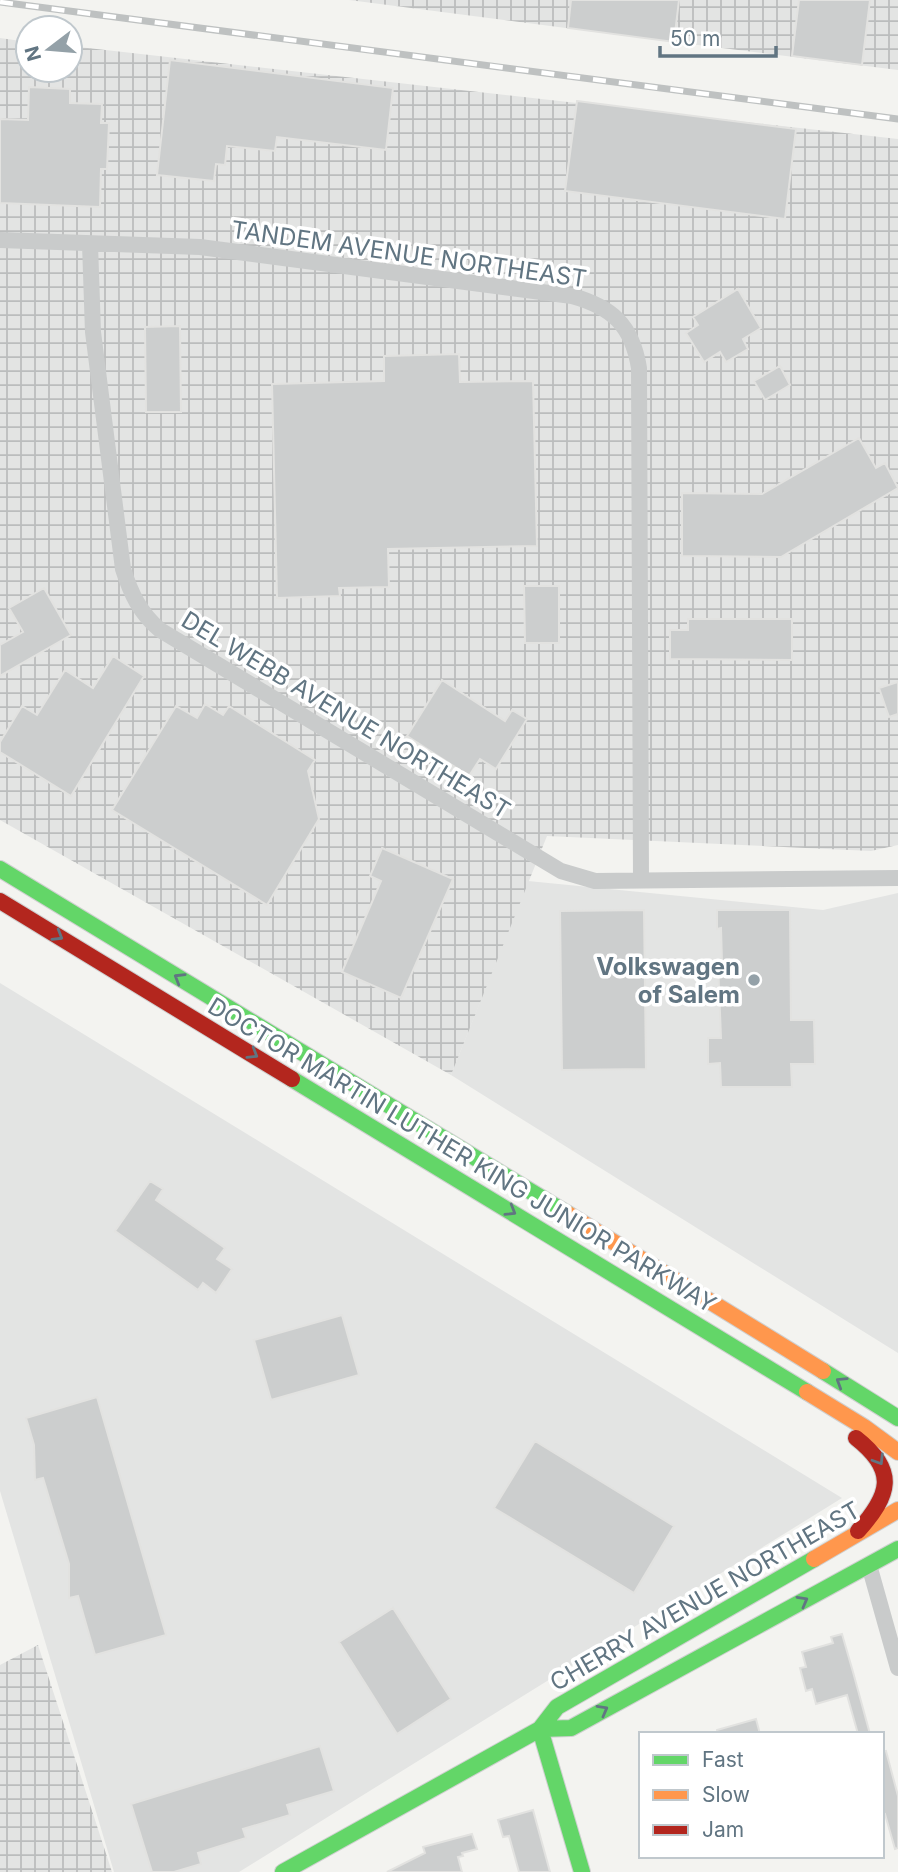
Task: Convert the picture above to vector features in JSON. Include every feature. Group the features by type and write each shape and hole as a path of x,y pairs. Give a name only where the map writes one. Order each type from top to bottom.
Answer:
{"main road":[{"name":"DOCTOR MARTIN LUTHER KING JUNIOR PARKWAY","path":"0,869 898,1418"},
{"name":"DOCTOR MARTIN LUTHER KING JUNIOR PARKWAY","path":"0,901 604,1267 864,1427 898,1452"},
{"path":"604,1267 695,1336 859,1439 879,1457 886,1472 885,1488 880,1505 858,1531"},
{"name":"CHERRY AVENUE NORTHEAST","path":"283,1872 540,1729 557,1707 898,1510"},
{"name":"CHERRY AVENUE NORTHEAST","path":"540,1729 570,1728 898,1549"},
{"path":"540,1729 582,1872"}],"street":[{"name":"TANDEM AVENUE NORTHEAST","path":"0,240 200,247 572,296 610,311 632,339 639,368 641,880"},
{"name":"DEL WEBB AVENUE NORTHEAST","path":"90,244 93,332 123,569 130,590 147,618 160,630 561,871 595,881 898,878"},
{"path":"869,1565 898,1668"}],"shaded area":[{"path":"349,0 898,0 898,70 674,42"},
{"path":"0,38 14,40 14,84 84,84 84,48 898,139 898,845 871,851 547,836 451,1075 0,820"},
{"path":"528,881 823,910 898,893 898,1353 451,1075"},
{"path":"0,983 842,1498 239,1872 114,1872 0,1491"},
{"path":"38,1645 112,1872 0,1872 0,1665"}],"building":[{"path":"571,0 679,0 674,42 568,28"},
{"path":"799,0 870,0 862,65 792,56"},
{"path":"170,60 393,88 386,150 277,137 275,151 227,146 225,165 216,164 214,181 157,175"},
{"path":"29,87 70,89 70,103 102,104 101,123 109,123 107,169 101,169 100,207 0,203 0,119 28,120"},
{"path":"577,101 796,129 785,219 565,191"},
{"path":"738,289 761,328 743,339 748,349 726,362 720,352 704,362 686,333 698,325 693,317"},
{"path":"180,326 181,412 146,412 145,327"},
{"path":"459,354 460,382 533,381 537,546 388,549 389,587 339,588 340,596 277,598 272,384 384,381 384,356"},
{"path":"780,366 790,385 765,400 754,381"},
{"path":"859,438 876,468 885,463 898,488 781,557 682,556 682,493 762,494"},
{"path":"524,586 559,586 559,643 525,643"},
{"path":"44,588 71,635 0,676 0,645 23,632 9,608"},
{"path":"688,619 792,619 792,660 670,659 670,630 688,630"},
{"path":"113,656 144,676 71,796 0,752 0,742 22,706 37,715 65,670 93,688"},
{"path":"442,680 505,721 512,710 527,719 496,769 480,759 469,776 407,736"},
{"path":"898,682 898,714 889,717 879,688"},
{"path":"205,704 223,715 229,706 315,760 308,771 319,819 267,905 112,810 176,706 197,718"},
{"path":"382,848 453,879 401,998 342,972 381,881 370,876"},
{"path":"644,910 646,1069 562,1070 560,911"},
{"name":"Volkswagen of Salem","path":"717,910 790,910 791,1020 814,1020 815,1064 791,1064 792,1087 721,1087 720,1063 708,1064 708,1038 721,1038 718,962 722,962 721,928 717,929"},
{"path":"150,1181 163,1189 156,1200 225,1248 217,1259 232,1269 216,1293 203,1283 198,1290 115,1231"},
{"path":"342,1315 359,1375 271,1400 254,1340"},
{"path":"97,1397 166,1635 95,1655 78,1596 69,1598 69,1564 43,1478 35,1480 34,1445 26,1418"},
{"path":"535,1441 674,1526 634,1593 494,1508"},
{"path":"393,1608 451,1699 397,1734 339,1642"},
{"path":"842,1634 869,1732 857,1732 847,1695 816,1704 812,1689 806,1691 800,1668 806,1667 802,1652 833,1643 831,1637"},
{"path":"756,1719 759,1732 717,1732"},
{"path":"320,1746 334,1791 287,1805 290,1815 243,1829 246,1838 198,1853 201,1864 174,1872 152,1872 131,1804"},
{"path":"884,1752 898,1796 898,1848 895,1849 884,1814"},
{"path":"533,1810 550,1872 519,1872 509,1836 503,1837 498,1820"},
{"path":"472,1834 477,1849 462,1853 463,1856 458,1857 462,1872 387,1872 425,1853 423,1847"}],"railway":[{"path":"0,2 898,119"}],"traffic: fast":[{"path":"0,869 568,1214"},
{"path":"292,1079 807,1392"},
{"path":"823,1371 898,1418"},
{"path":"540,1729 571,1728 898,1549"},
{"path":"283,1872 540,1729 557,1707 814,1559"},
{"path":"540,1729 582,1872"}],"traffic: slow":[{"path":"568,1214 823,1371"},
{"path":"807,1392 864,1427 898,1452"},
{"path":"814,1559 898,1510"}],"traffic: jam":[{"path":"0,901 292,1079"},
{"path":"856,1438 879,1461 885,1483 877,1506 858,1531"}],"place":[{"name":"Volkswagen of Salem","path":"754,980"}]}
